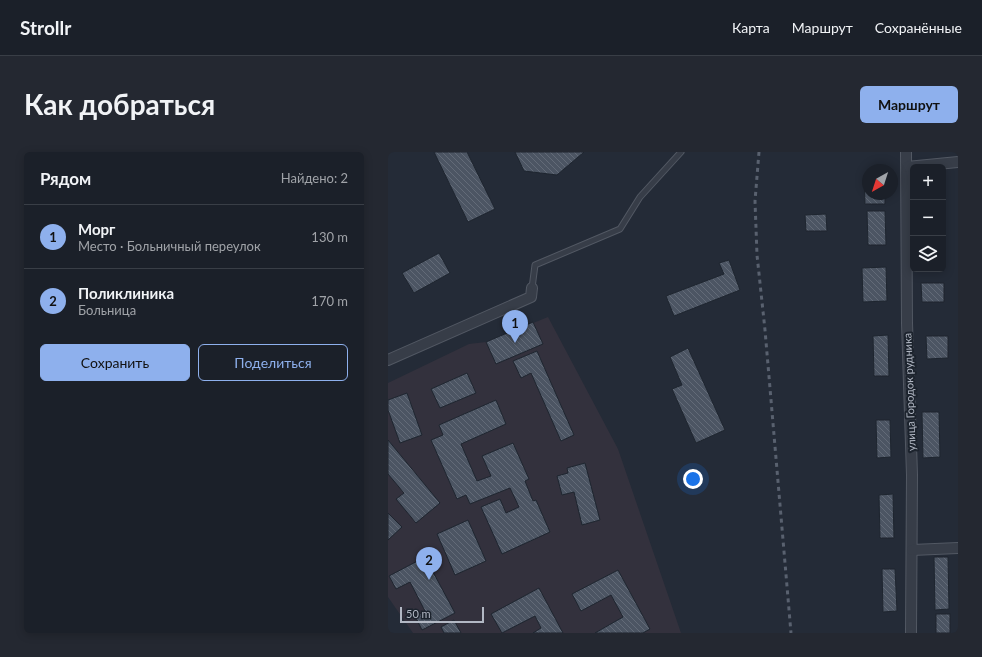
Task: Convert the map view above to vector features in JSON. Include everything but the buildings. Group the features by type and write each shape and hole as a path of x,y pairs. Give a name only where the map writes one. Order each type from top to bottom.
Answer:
{"street":[{"name":"улица Городок рудника","path":"906,152 907,323 912,475 911,633"},
{"path":"907,167 958,162"},
{"path":"388,360 531,298 532,288"},
{"path":"912,550 958,548"}],"lane":[{"path":"532,288 535,265 620,229 640,197 681,152"}],"shaded area":[{"path":"548,317 618,449 681,633 413,633 388,597 388,383 469,344 486,342"}],"railway":[{"path":"759,152 755,201 757,255 765,330 791,633"}],"place":[{"name":"Морг","path":"515,343"},
{"name":"Поликлиника","path":"429,580"}]}
